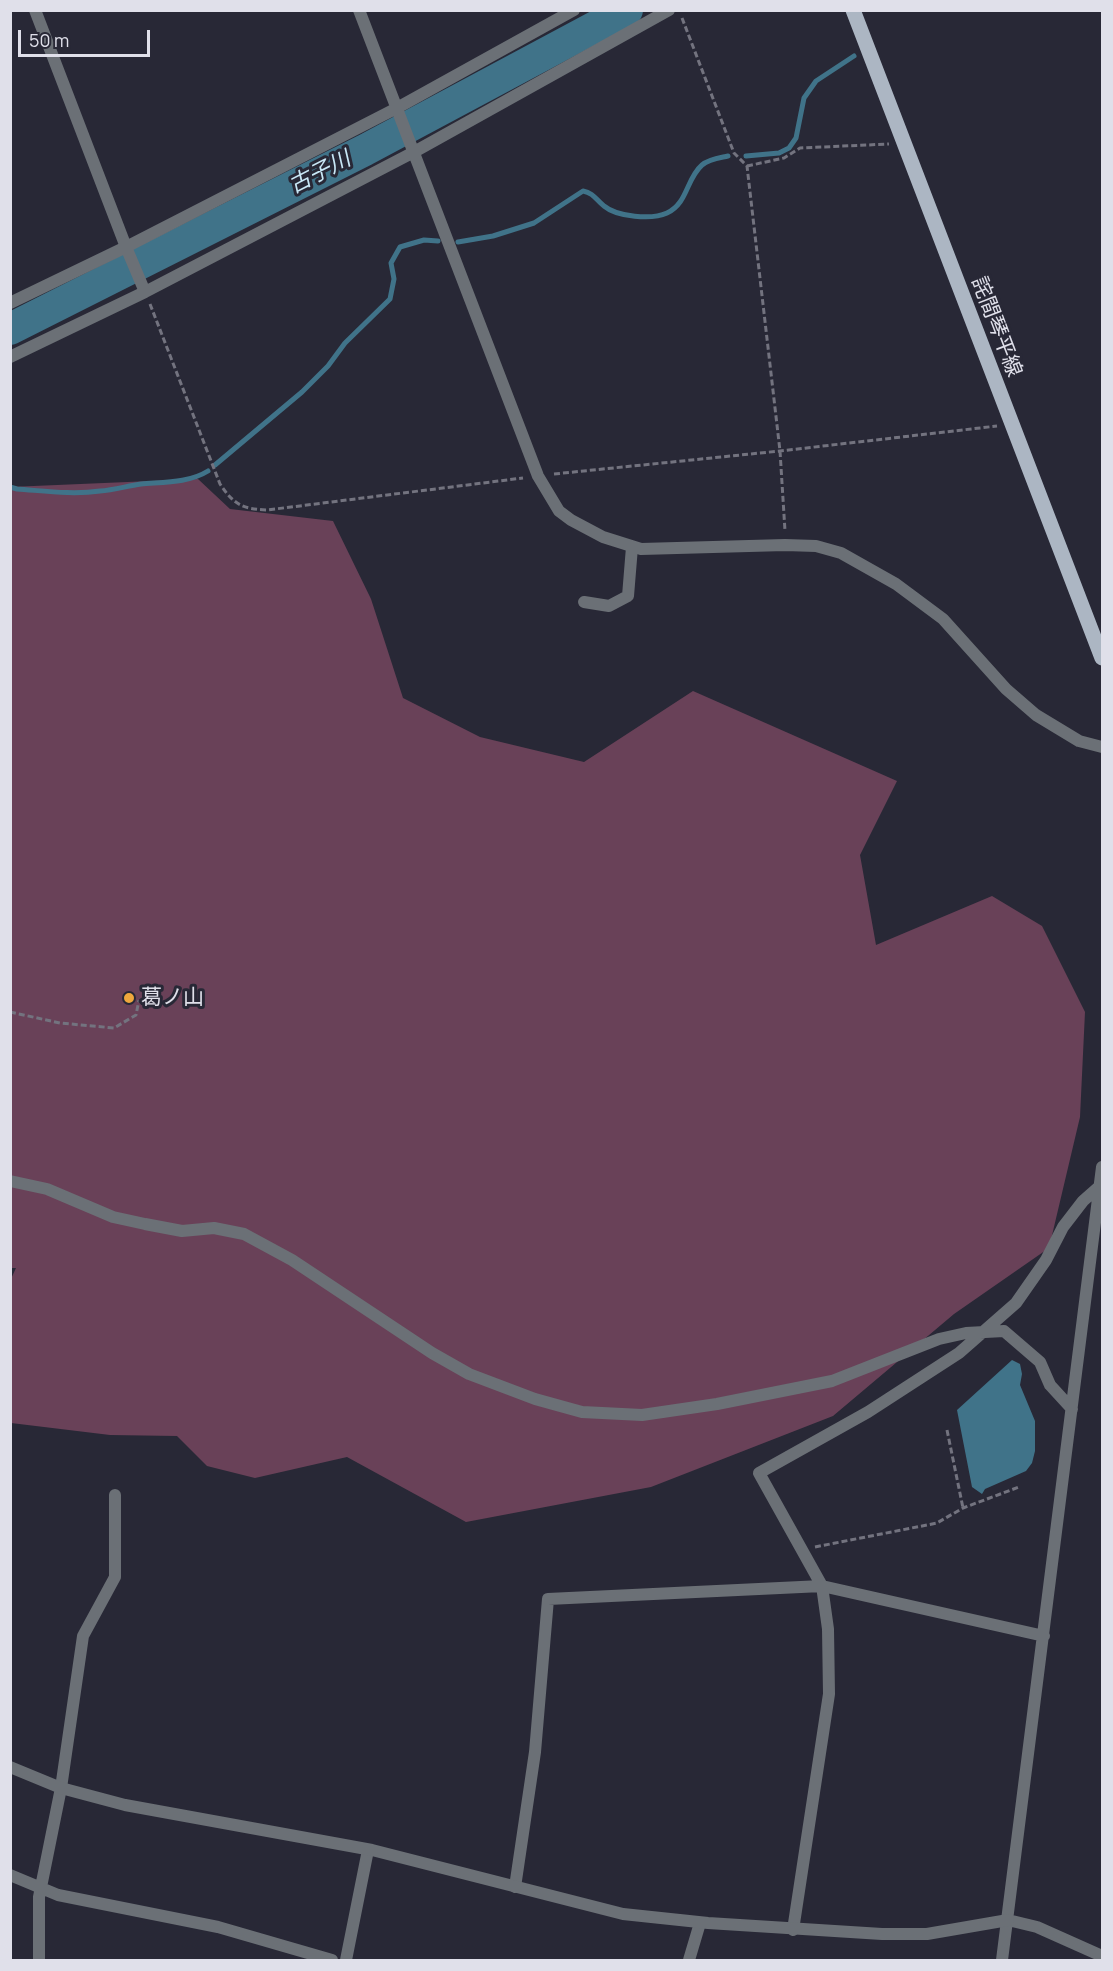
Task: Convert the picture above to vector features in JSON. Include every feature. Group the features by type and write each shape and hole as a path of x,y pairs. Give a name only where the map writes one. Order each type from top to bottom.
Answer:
{"main road":[{"name":"詫間琴平線","path":"853,10 1102,658"}],"street":[{"path":"35,10 145,292"},
{"path":"359,10 538,476 559,511 603,537 641,549 785,545 816,546 842,553 896,584 944,619 1006,689 1036,715 1079,741 1102,747"},
{"path":"10,303 126,247 398,108 574,10"},
{"path":"10,357 145,292 669,10"},
{"path":"584,602 609,606 628,596 632,547"},
{"path":"1002,1960 1102,1167"},
{"path":"10,1182 47,1189 113,1216 145,1224 182,1231 214,1228 244,1233 292,1260 432,1353 469,1374 535,1399 582,1412 642,1415 717,1404 832,1381 939,1339 966,1333 1004,1331 1040,1362 1050,1385 1072,1409"},
{"path":"793,1930 828,1694 828,1629 822,1586 759,1473 868,1412 959,1353 1016,1303 1046,1260 1063,1227 1083,1200 1100,1186"},
{"path":"39,1960 40,1888 61,1788 83,1636 115,1576 115,1495"},
{"path":"515,1887 535,1752 548,1599 822,1586 1044,1636"},
{"path":"10,1767 61,1788 125,1805 368,1850 623,1914 700,1923 882,1934 927,1934 1008,1920 1037,1927 1102,1956"},
{"path":"346,1960 368,1850"},
{"path":"10,1875 58,1895 218,1927 332,1960"},
{"path":"689,1960 700,1923"}],"path":[{"path":"679,10 734,153 747,166 780,451 785,545"},
{"path":"747,166 784,158 800,148 903,144"},
{"path":"145,292 219,484 226,494 245,508 267,510 538,476 1011,425"},
{"path":"10,1012 60,1023 114,1028 136,1015 139,1000"},
{"path":"947,1430 963,1508"},
{"path":"802,1550 937,1522 963,1508 1019,1487"}],"shaded area":[{"path":"198,479 230,509 333,521 371,599 403,698 480,737 584,762 693,691 897,781 860,855 876,945 992,896 1042,926 1085,1012 1080,1117 1049,1248 954,1314 833,1416 651,1487 466,1522 347,1457 255,1478 207,1466 177,1436 110,1435 11,1423 10,1281 16,1268 11,1268 10,487"}],"water":[{"path":"1012,1360 1020,1364 1022,1374 1020,1385 1035,1421 1035,1451 1032,1463 1026,1471 985,1489 982,1494 972,1487 957,1410"}],"waterway":[{"name":"古子川","path":"10,329 365,150 627,10"},
{"path":"746,156 779,153 789,148 796,138 804,98 816,81 854,56"},
{"path":"458,242 493,236 534,223 583,191 590,193 604,206 617,213 635,216 661,215 674,209 679,203 702,165 728,156"},
{"path":"215,465 302,392 328,366 345,343 390,299 394,279 391,263 400,247 424,240 438,241"},
{"path":"10,487 80,493 184,480 208,471"}],"place":[{"name":"葛ノ山","path":"129,998"}]}
